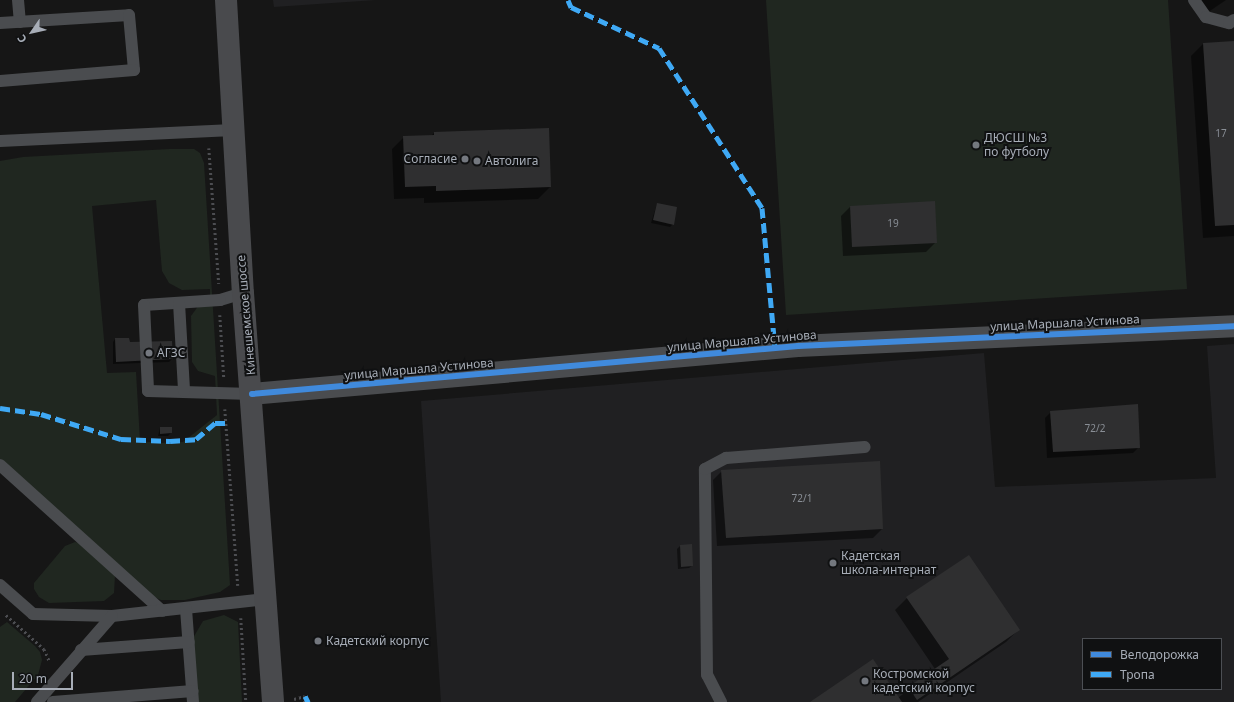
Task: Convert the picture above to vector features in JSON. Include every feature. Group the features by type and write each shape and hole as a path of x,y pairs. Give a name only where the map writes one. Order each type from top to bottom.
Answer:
{"main road":[{"name":"Кинешемское шоссе","path":"226,0 243,293 252,394 266,599 283,701"}],"street":[{"name":"улица Маршала Устинова","path":"252,394 798,346 1234,326"}],"lane":[{"path":"18,0 20,22"},
{"path":"1194,0 1206,17 1229,23 1234,20"},
{"path":"0,23 129,15 134,70 0,81"},
{"path":"0,141 233,130"},
{"path":"243,293 220,300 144,305 148,391 225,392 252,394"},
{"path":"179,303 184,391"},
{"path":"721,702 707,675 705,469 726,458 865,447"},
{"path":"0,465 162,611"},
{"path":"0,585 33,614 112,616 266,599"},
{"path":"53,702 193,697 186,609"},
{"path":"37,702 112,616"},
{"path":"82,650 189,642"}],"path":[{"path":"208,131 246,702"},
{"path":"0,609 44,649 50,661 48,667"},
{"path":"283,701 305,696 305,702"}],"shaded area":[{"path":"273,0 376,0 274,7"},
{"name":"ДЮСШ №3 по футболу","path":"766,0 1168,0 1187,289 786,315"},
{"path":"170,149 194,149 200,153 204,163 230,585 220,592 185,600 161,600 150,595 0,459 0,161 23,157","holes":["156,200 162,271 169,283 182,290 210,289 210,304 199,305 191,316 192,362 198,371 215,376 217,415 183,442 159,443 140,441 136,372 107,373 92,206"]},
{"name":"Кадетская школа-интернат","path":"1234,344 1234,702 441,702 421,401 984,353 995,487 1216,478 1207,346"},
{"path":"75,542 83,544 115,575 114,593 104,601 49,603 39,597 34,589 34,583 65,546"},
{"path":"224,615 238,622 242,702 198,702 193,638 203,621"},
{"path":"7,622 35,646 40,652 42,660 38,675 15,702 0,702 0,627"}],"building":[{"path":"1234,41 1234,225 1215,226 1203,43"},
{"name":"Автолига","path":"549,128 551,187 436,191 436,186 405,187 403,136 434,135 434,132"},
{"path":"935,201 937,243 852,247 850,206"},
{"path":"657,203 677,207 674,225 653,220"},
{"path":"115,338 129,338 130,342 172,341 173,359 116,362"},
{"path":"1138,404 1140,448 1053,452 1050,411"},
{"path":"160,427 172,427 172,433 160,434"},
{"path":"880,461 883,529 726,538 721,470"},
{"path":"692,544 693,566 681,567 680,545"},
{"path":"969,555 1020,630 917,700 908,687 949,659 906,597"},
{"name":"Костромской кадетский корпус","path":"873,659 902,702 810,702"}],"marked path":[{"path":"568,0 571,7 659,48 762,208 775,348"},
{"path":"0,408 41,414 121,439 170,441 196,439 215,423 226,423"},
{"path":"305,696 308,702"}],"cycle path":[{"path":"252,394 798,346 1234,326"}],"place":[{"name":"ДЮСШ №3 по футболу","path":"976,145"},
{"name":"Согласие","path":"465,159"},
{"name":"Автолига","path":"477,161"},
{"name":"АГЗС","path":"149,353"},
{"name":"Кадетская школа-интернат","path":"833,563"},
{"name":"Кадетский корпус","path":"318,641"},
{"name":"Костромской кадетский корпус","path":"865,681"}]}
